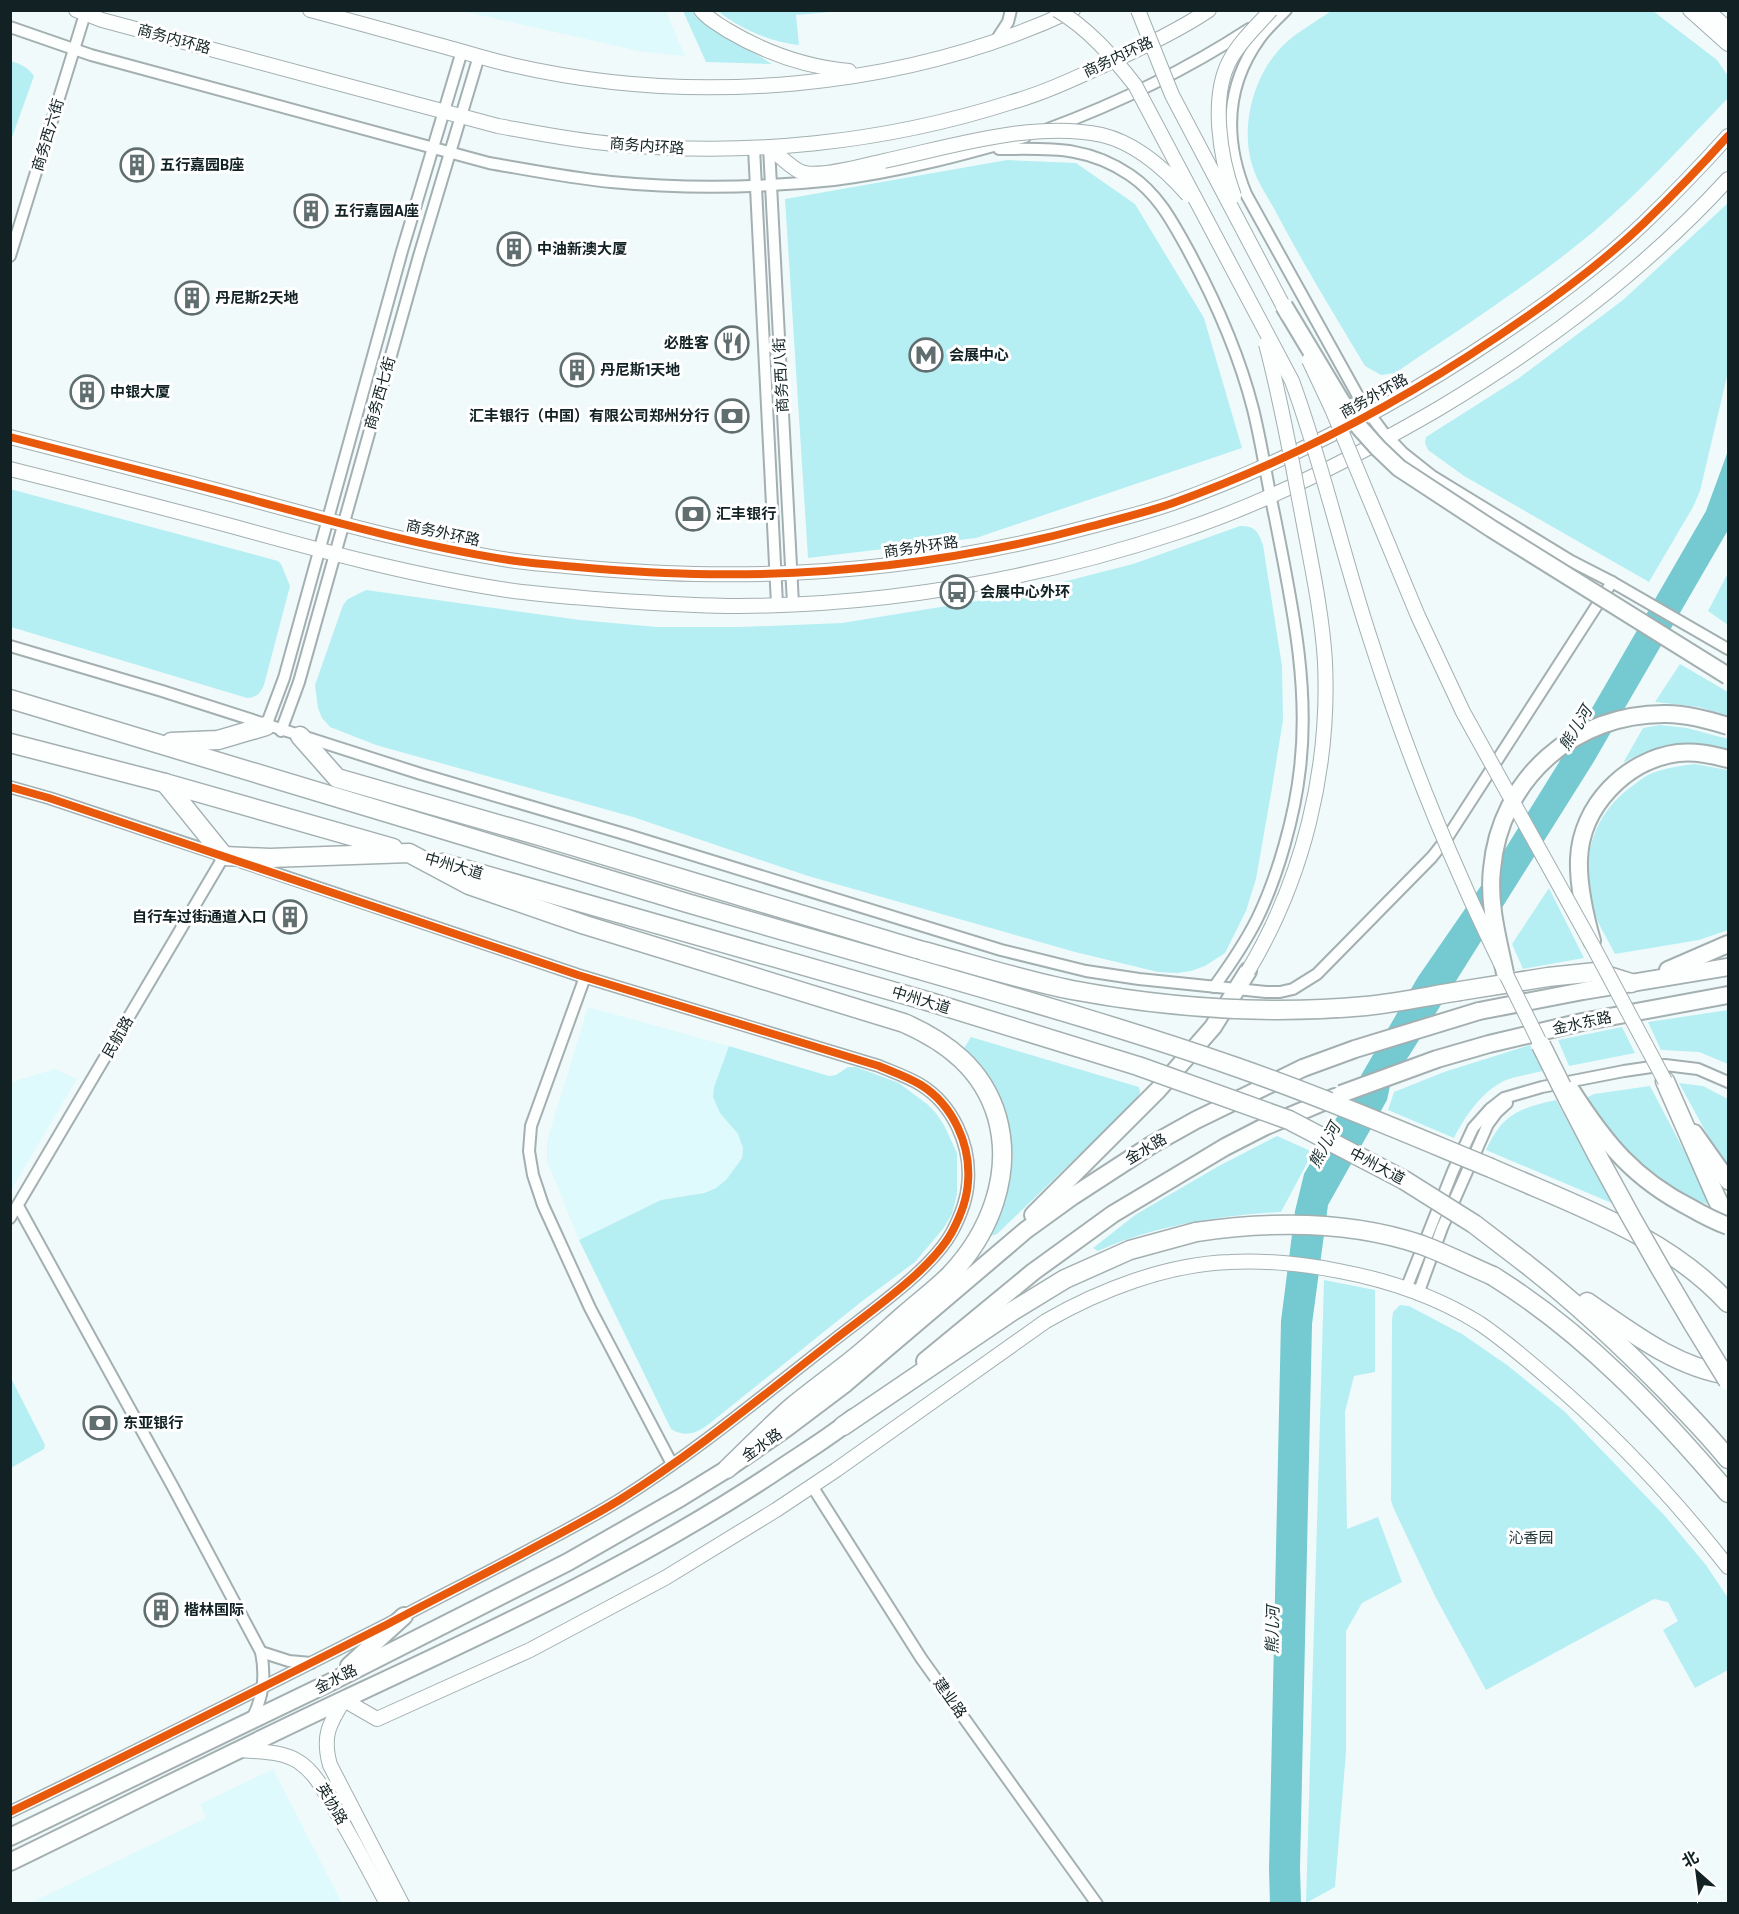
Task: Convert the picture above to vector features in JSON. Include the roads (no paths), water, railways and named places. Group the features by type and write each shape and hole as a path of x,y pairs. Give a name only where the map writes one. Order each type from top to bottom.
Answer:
{"highway":[{"name":"中州大道","path":"10,699 687,903 1093,1021 1235,1066 1389,1125 1628,1230 1673,1257 1726,1300"},
{"path":"157,743 218,740 274,728"},
{"path":"300,736 337,778 565,843 923,951 1069,989 1146,1002 1268,1010 1367,1006 1596,972 1632,983"},
{"name":"中州大道","path":"10,743 165,783 927,1002 1138,1066 1289,1120 1412,1185 1474,1224 1525,1263 1612,1338 1687,1412 1728,1459"},
{"path":"165,783 224,856 270,858 410,853 469,885 585,925 904,1023 931,1035 968,1065 981,1082 995,1110 999,1125 1001,1166 999,1191 992,1213 978,1238 950,1275 858,1355 792,1407 727,1469"},
{"path":"1540,1044 1584,1133 1634,1223 1728,1381"},
{"path":"1665,1081 1728,1221"},
{"path":"843,1426 1011,1312 1065,1279 1130,1250 1196,1232 1260,1224 1320,1225 1403,1239 1424,1246 1493,1276 1519,1292 1550,1315 1619,1374 1728,1493"},
{"path":"1525,1263 1665,1354 1695,1366 1728,1375"}],"main road":[{"path":"1284,306 1341,401 1360,428 1399,468 1492,529 1728,676"},
{"path":"1505,973 1493,916 1492,868 1502,822 1514,796 1527,777 1544,759 1568,741 1612,721 1636,715 1666,714 1688,716 1728,726"},
{"path":"1594,948 1584,912 1579,860 1583,834 1592,813 1607,791 1642,764 1661,757 1680,753 1704,753 1728,759"},
{"path":"1632,983 1728,945"},
{"name":"金水东路","path":"1479,1011 1728,967"},
{"path":"973,1276 1158,1090 1213,1027 1248,971"},
{"name":"金水东路","path":"1437,1059 1581,1022 1728,997"},
{"name":"金水路","path":"10,1838 335,1680 568,1562 727,1469 846,1383 1026,1230 1116,1167 1196,1120 1303,1068 1366,1045 1479,1011"},
{"path":"1540,1044 1593,1124 1629,1166 1667,1196 1728,1226"},
{"name":"金水路","path":"10,1862 526,1614 642,1554 731,1501 843,1426 946,1345 1033,1272 1113,1214 1264,1127 1341,1094 1437,1059"},
{"path":"1665,1081 1698,1140 1728,1181"},
{"path":"335,1680 404,1616"}],"street":[{"path":"310,10 512,65 569,76 673,86 755,86 869,73 921,62 994,42 1073,10"},
{"path":"994,42 1008,22 1011,10"},
{"path":"1057,10 1073,19 1135,85 1292,381 1351,578 1394,710 1454,861 1540,1044"},
{"path":"1138,10 1172,95 1284,306 1332,410 1418,616 1463,712 1665,1081"},
{"name":"商务内环路","path":"80,12 102,20 498,126 614,144 702,149 769,147 878,135 1014,102 1117,59 1209,10"},
{"path":"1254,248 1227,176 1220,126 1220,100 1223,78 1230,60 1243,41 1271,10"},
{"path":"10,27 74,50 489,163 610,182 756,186 834,180 885,172 1025,137 1143,88 1224,45 1276,10"},
{"path":"1286,10 1261,36 1239,74 1231,113 1231,137 1237,171 1246,194 1363,405 1403,453 1432,476 1571,561 1632,593 1728,649"},
{"path":"1690,10 1728,44"},
{"path":"1707,10 1728,29"},
{"name":"商务西六街","path":"10,256 74,50 80,12"},
{"path":"703,13 744,40 771,53 829,69 869,73"},
{"name":"商务西七街","path":"274,728 284,678 319,550 399,262 462,51"},
{"name":"商务西七街","path":"274,728 299,682 479,56"},
{"path":"769,147 798,171 807,174 834,172 1022,133 1073,131 1103,135 1147,157 1165,171 1202,210"},
{"name":"商务外环路","path":"10,437 344,524 513,561 636,573 741,575 871,567 1013,546 1169,504 1264,466 1322,440 1370,414 1463,360 1530,315 1581,276 1642,225 1728,136"},
{"name":"商务西八街","path":"769,147 793,604"},
{"name":"商务西八街","path":"754,148 777,604"},
{"path":"987,148 1068,150 1114,165 1147,189 1160,203 1200,272 1223,324 1253,408 1294,614 1300,660 1302,730 1300,769 1290,820 1269,889 1257,918 1235,958 1214,987"},
{"path":"10,469 335,554 425,575 549,595 684,605 793,604 897,595 1020,575 1179,532 1247,506 1335,465 1388,437 1478,385 1547,339 1617,285 1662,246 1728,179"},
{"path":"1248,971 1264,944 1297,866 1315,795 1326,689 1322,627 1310,559 1281,400 1260,319"},
{"path":"10,646 1000,950 1086,971 1237,990 1280,992 1304,983 1317,974 1432,857 1447,838 1612,582"},
{"path":"10,787 585,977 879,1066 920,1084 938,1098 953,1118 963,1139 968,1162 968,1185 963,1208 950,1235 914,1276 749,1408 623,1498 586,1520 404,1616 159,1740 10,1812"},
{"name":"民航路","path":"10,1218 224,856"},
{"path":"585,977 531,1126 529,1151 533,1175 543,1206 590,1308 672,1464"},
{"path":"1412,1291 1453,1171 1473,1128 1490,1109 1504,1098 1542,1087 1665,1065 1698,1070 1728,1082"},
{"path":"18,1206 261,1652 264,1687 252,1720"},
{"path":"345,1700 377,1719 530,1650 665,1578 812,1486 1028,1333 1079,1302 1138,1279 1202,1265 1229,1262 1287,1263 1378,1279 1438,1302 1479,1324 1511,1347 1606,1428 1696,1526 1728,1567"},
{"name":"建业路","path":"812,1486 921,1658 1097,1904"},
{"path":"261,1652 289,1661 312,1663"},
{"name":"英协路","path":"345,1700 329,1723 326,1749 330,1765 402,1904"},
{"name":"英协路","path":"241,1750 285,1755 310,1771 318,1780 356,1844 387,1904"}],"water":[{"name":"熊儿河","path":"1728,451 1728,530 1593,763 1390,1086 1387,1100 1328,1205 1312,1324 1301,1903 1270,1904 1281,1321 1295,1211 1304,1174 1418,977 1494,867 1584,722 1706,511"}],"place":[{"name":"五行嘉园B座","path":"137,165"},
{"name":"五行嘉园A座","path":"311,211"},
{"name":"中油新澳大厦","path":"514,249"},
{"name":"丹尼斯2天地","path":"192,298"},
{"name":"必胜客","path":"732,343"},
{"name":"会展中心","path":"926,355"},
{"name":"丹尼斯1天地","path":"577,370"},
{"name":"中银大厦","path":"87,392"},
{"name":"汇丰银行（中国）有限公司郑州分行","path":"732,416"},
{"name":"汇丰银行","path":"693,514"},
{"name":"会展中心外环","path":"957,592"},
{"name":"自行车过街通道入口","path":"290,917"},
{"name":"东亚银行","path":"100,1423"},
{"name":"楷林国际","path":"161,1610"}],"park label":[{"name":"沁香园","path":"1531,1538"}]}
